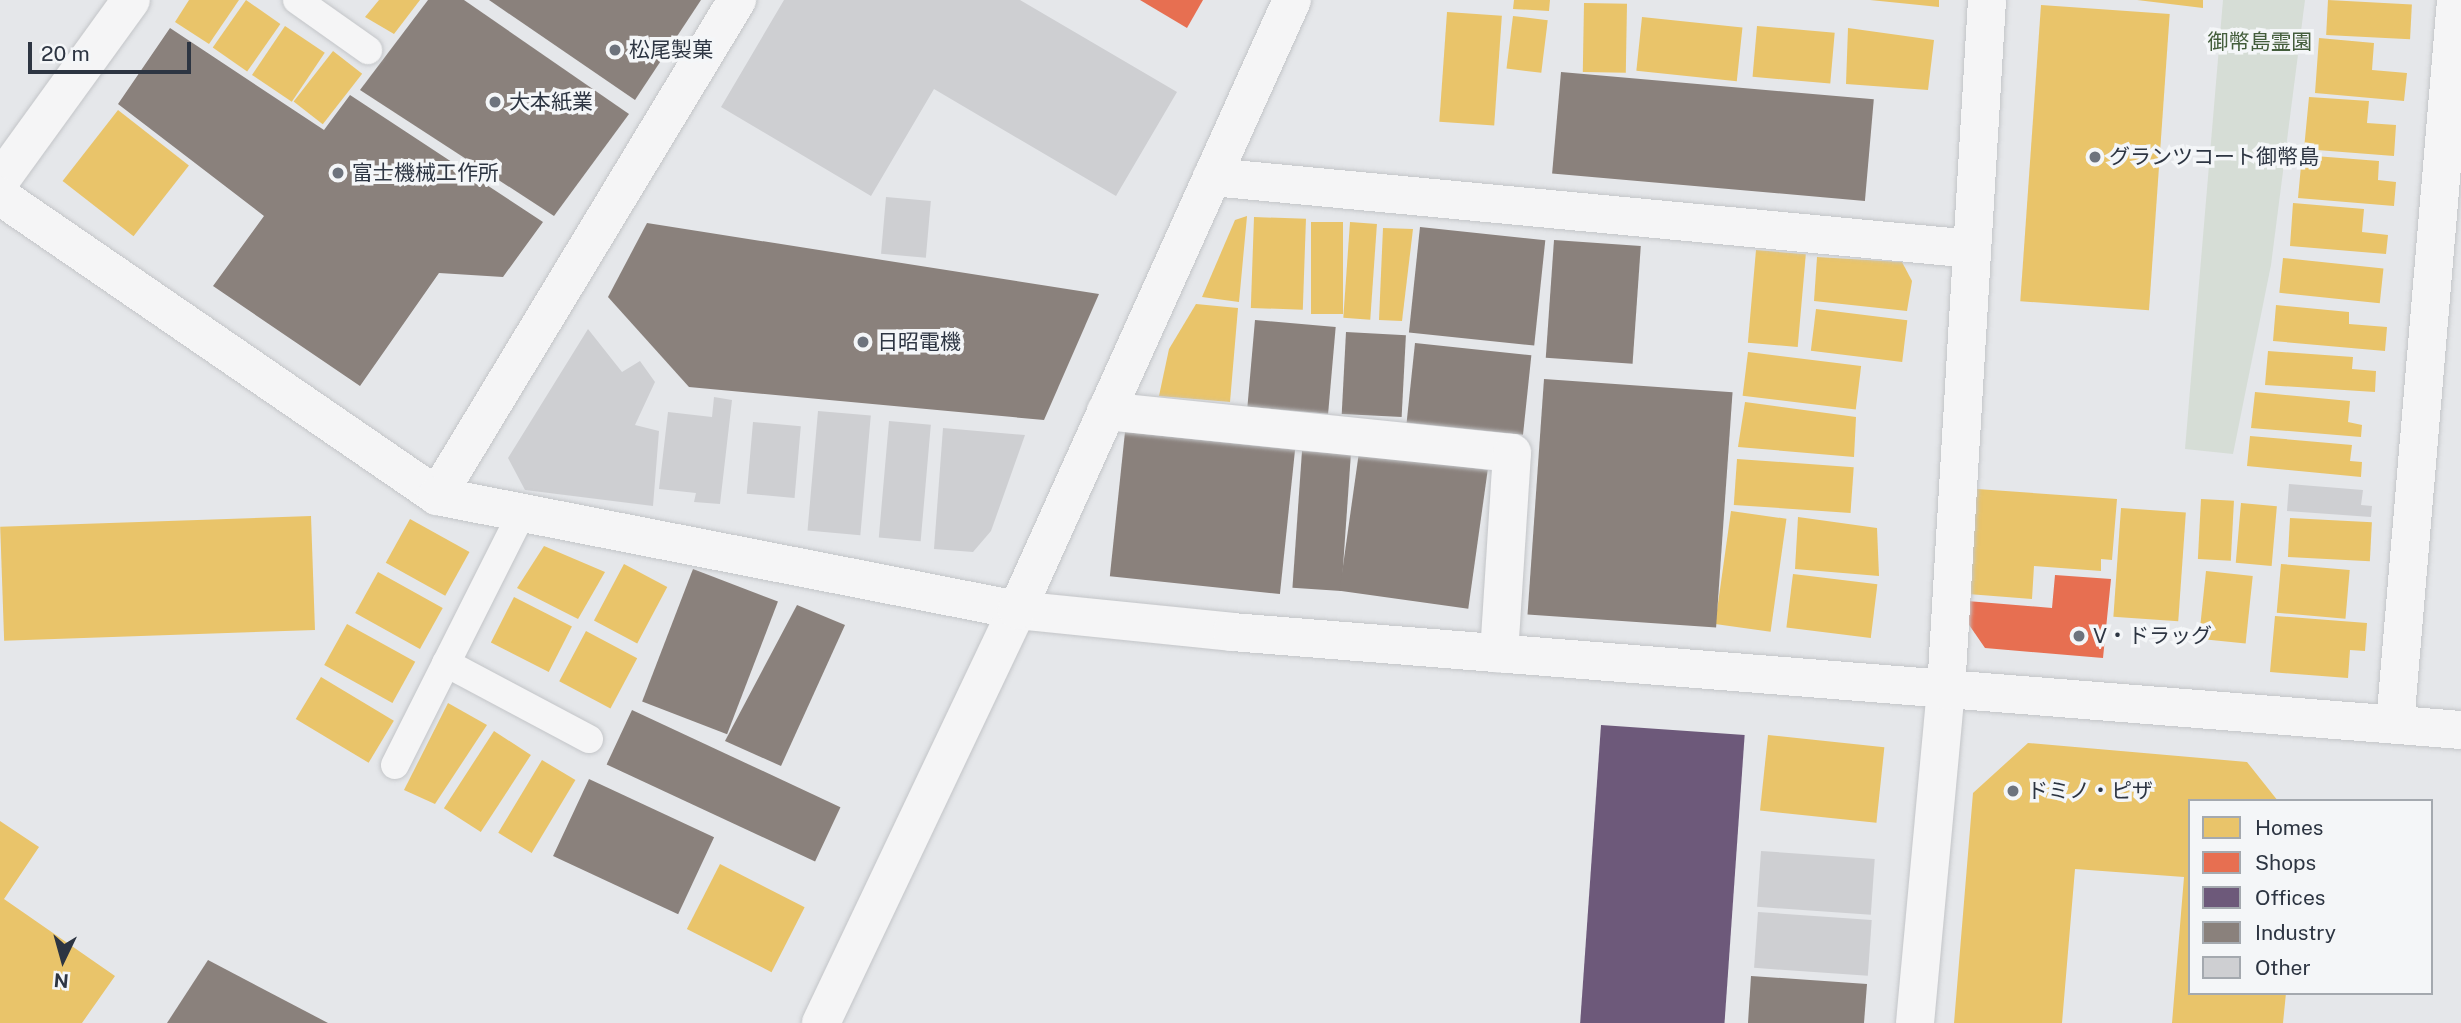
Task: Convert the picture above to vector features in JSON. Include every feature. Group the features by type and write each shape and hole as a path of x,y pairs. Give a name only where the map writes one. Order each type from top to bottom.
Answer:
{"street":[{"path":"0,181 131,0"},
{"path":"437,496 737,0"},
{"path":"821,1023 1017,610 1292,0"},
{"path":"1915,1023 1946,690 1987,0"},
{"path":"2395,724 2456,0"},
{"path":"1212,177 1972,249"},
{"path":"0,196 437,496 1017,610 1499,654 2461,730"},
{"path":"1106,411 1512,453 1499,654"}],"lane":[{"path":"297,0 368,50"},
{"path":"395,765 523,512"},
{"path":"446,663 589,740"}],"green space":[{"name":"御幣島霊園","path":"2223,0 2305,0 2271,265 2233,454 2185,449"}],"building: Homes":[{"path":"189,0 239,0 209,44 175,22"},
{"path":"246,0 280,24 247,72 213,48"},
{"path":"379,0 420,0 394,34 365,17"},
{"path":"1514,0 1550,0 1549,11 1513,9"},
{"path":"1870,0 1939,0 1939,7"},
{"path":"2137,0 2203,0 2203,8"},
{"path":"2328,0 2412,4 2410,39 2326,35"},
{"path":"1584,3 1627,4 1626,73 1583,72"},
{"name":"グランツコート御幣島","path":"2041,5 2170,14 2149,310 2020,301"},
{"path":"1447,12 1502,16 1494,126 1439,122"},
{"path":"1513,16 1548,20 1541,73 1507,69"},
{"path":"1642,17 1742,28 1737,81 1636,71"},
{"path":"285,26 325,53 292,102 252,75"},
{"path":"1757,26 1835,33 1830,84 1753,77"},
{"path":"1848,28 1934,40 1928,90 1846,84"},
{"path":"2319,38 2374,43 2372,70 2407,73 2404,101 2315,93"},
{"path":"333,51 362,74 323,124 294,101"},
{"path":"2309,97 2369,101 2367,123 2396,125 2394,156 2304,149"},
{"path":"118,110 189,165 134,236 63,181"},
{"path":"2302,155 2379,161 2378,180 2396,182 2394,206 2298,198"},
{"path":"2293,203 2364,209 2362,232 2388,235 2386,254 2290,246"},
{"path":"1247,216 1239,302 1202,297 1235,220"},
{"path":"1254,217 1306,219 1303,310 1251,308"},
{"path":"1311,222 1343,222 1343,314 1311,314"},
{"path":"1350,222 1377,224 1370,320 1343,318"},
{"path":"1383,228 1413,229 1402,321 1379,320"},
{"path":"1756,250 1806,254 1798,347 1748,343"},
{"path":"1817,257 1902,262 1912,281 1907,311 1814,301"},
{"path":"2283,258 2383,269 2380,303 2279,293"},
{"path":"1196,304 1238,308 1230,402 1159,396 1169,349"},
{"path":"2276,305 2349,312 2349,324 2387,327 2385,351 2273,341"},
{"path":"1816,309 1907,320 1902,362 1811,351"},
{"path":"2268,351 2353,357 2352,369 2376,371 2375,392 2265,385"},
{"path":"1748,352 1861,366 1856,410 1743,396"},
{"path":"2255,392 2350,401 2348,422 2362,425 2361,437 2251,428"},
{"path":"1745,402 1856,417 1854,457 1738,447"},
{"path":"2250,436 2352,445 2350,461 2362,462 2361,477 2247,466"},
{"path":"1737,459 1854,467 1851,513 1734,505"},
{"path":"1977,489 2117,499 2112,560 2101,559 2101,571 2034,566 2032,599 1968,594"},
{"path":"2201,499 2234,501 2231,561 2198,559"},
{"path":"2241,503 2277,506 2272,566 2236,563"},
{"path":"2121,508 2186,513 2178,621 2113,617"},
{"path":"1731,511 1786,519 1771,632 1715,624"},
{"path":"311,516 315,630 4,641 0,527"},
{"path":"1798,517 1877,528 1879,576 1795,569"},
{"path":"2290,518 2372,522 2370,561 2288,557"},
{"path":"410,519 469,552 445,596 386,563"},
{"path":"544,546 605,572 578,619 517,588"},
{"path":"624,564 667,587 637,644 594,621"},
{"path":"2281,564 2350,570 2345,619 2277,613"},
{"path":"2206,571 2253,576 2246,644 2199,639"},
{"path":"378,572 443,608 420,649 355,613"},
{"path":"1793,574 1877,584 1871,638 1786,628"},
{"path":"514,597 572,627 549,672 491,642"},
{"path":"2275,616 2367,623 2365,651 2350,650 2348,678 2270,672"},
{"path":"347,624 415,662 392,703 324,665"},
{"path":"586,631 637,658 610,709 559,681"},
{"path":"321,677 394,721 369,763 296,719"},
{"path":"448,703 487,725 435,804 404,790"},
{"path":"494,731 531,755 481,832 444,808"},
{"path":"1768,735 1884,747 1876,823 1760,811"},
{"path":"2028,743 2247,762 2276,799 2188,799 2188,995 2286,995 2283,1023 2172,1023 2184,877 2075,869 2062,1023 1954,1023 1973,793"},
{"path":"542,760 575,780 532,853 498,833"},
{"path":"0,821 39,847 4,899 115,976 82,1023 0,1023"},
{"path":"720,864 805,907 772,972 687,929"}],"building: Shops":[{"path":"1140,0 1203,0 1187,28"},
{"path":"2055,575 2111,579 2103,658 1985,648 1965,619 1967,601 2052,608"}],"building: Offices":[{"path":"1601,725 1745,735 1725,1023 1580,1023"}],"building: Industry":[{"name":"大本紙業","path":"428,0 464,0 629,114 554,216 360,90"},
{"name":"松尾製菓","path":"489,0 701,0 635,100"},
{"name":"富士機械工作所","path":"170,28 324,130 350,95 543,222 503,277 439,273 360,386 213,286 264,216 118,104"},
{"path":"1561,72 1874,99 1865,201 1552,174"},
{"name":"日昭電機","path":"647,223 1099,294 1044,420 689,387 608,297"},
{"path":"1420,227 1545,240 1534,346 1409,332"},
{"path":"1554,240 1641,246 1633,364 1546,358"},
{"path":"1255,320 1336,327 1328,414 1247,407"},
{"path":"1346,332 1406,335 1402,417 1342,414"},
{"path":"1415,343 1531,355 1523,435 1407,423"},
{"path":"1544,379 1733,392 1716,628 1528,614"},
{"path":"1125,432 1295,450 1280,594 1110,576"},
{"path":"1302,451 1351,454 1341,591 1292,588"},
{"path":"1359,452 1488,470 1468,609 1340,591"},
{"path":"693,569 778,602 727,734 642,702"},
{"path":"797,605 845,625 781,766 725,741"},
{"path":"632,710 840,807 815,862 607,764"},
{"path":"589,779 714,837 678,914 553,856"},
{"path":"208,960 328,1023 167,1023"},
{"path":"1751,976 1867,984 1864,1023 1748,1023"}],"building: Other":[{"path":"784,0 1020,0 1177,92 1116,196 934,89 871,196 721,107"},
{"path":"886,197 931,201 926,258 881,254"},
{"path":"588,329 622,372 640,361 655,382 635,425 659,431 653,506 525,490 508,458"},
{"path":"714,397 732,400 720,504 694,502 696,493 659,489 668,412 712,417"},
{"path":"818,411 871,416 860,535 808,531"},
{"path":"889,421 931,425 921,541 879,538"},
{"path":"753,422 801,426 795,498 747,494"},
{"path":"943,428 1025,435 991,531 973,552 934,549"},
{"path":"2289,484 2363,490 2361,505 2372,506 2371,517 2287,511"},
{"path":"1761,851 1875,859 1871,915 1757,907"},
{"path":"1758,912 1872,920 1868,976 1754,968"}],"place":[{"name":"松尾製菓","path":"615,50"},
{"name":"大本紙業","path":"495,102"},
{"name":"グランツコート御幣島","path":"2095,157"},
{"name":"富士機械工作所","path":"338,173"},
{"name":"日昭電機","path":"863,342"},
{"name":"V・ドラッグ","path":"2079,636"},
{"name":"ドミノ・ピザ","path":"2013,791"}]}
